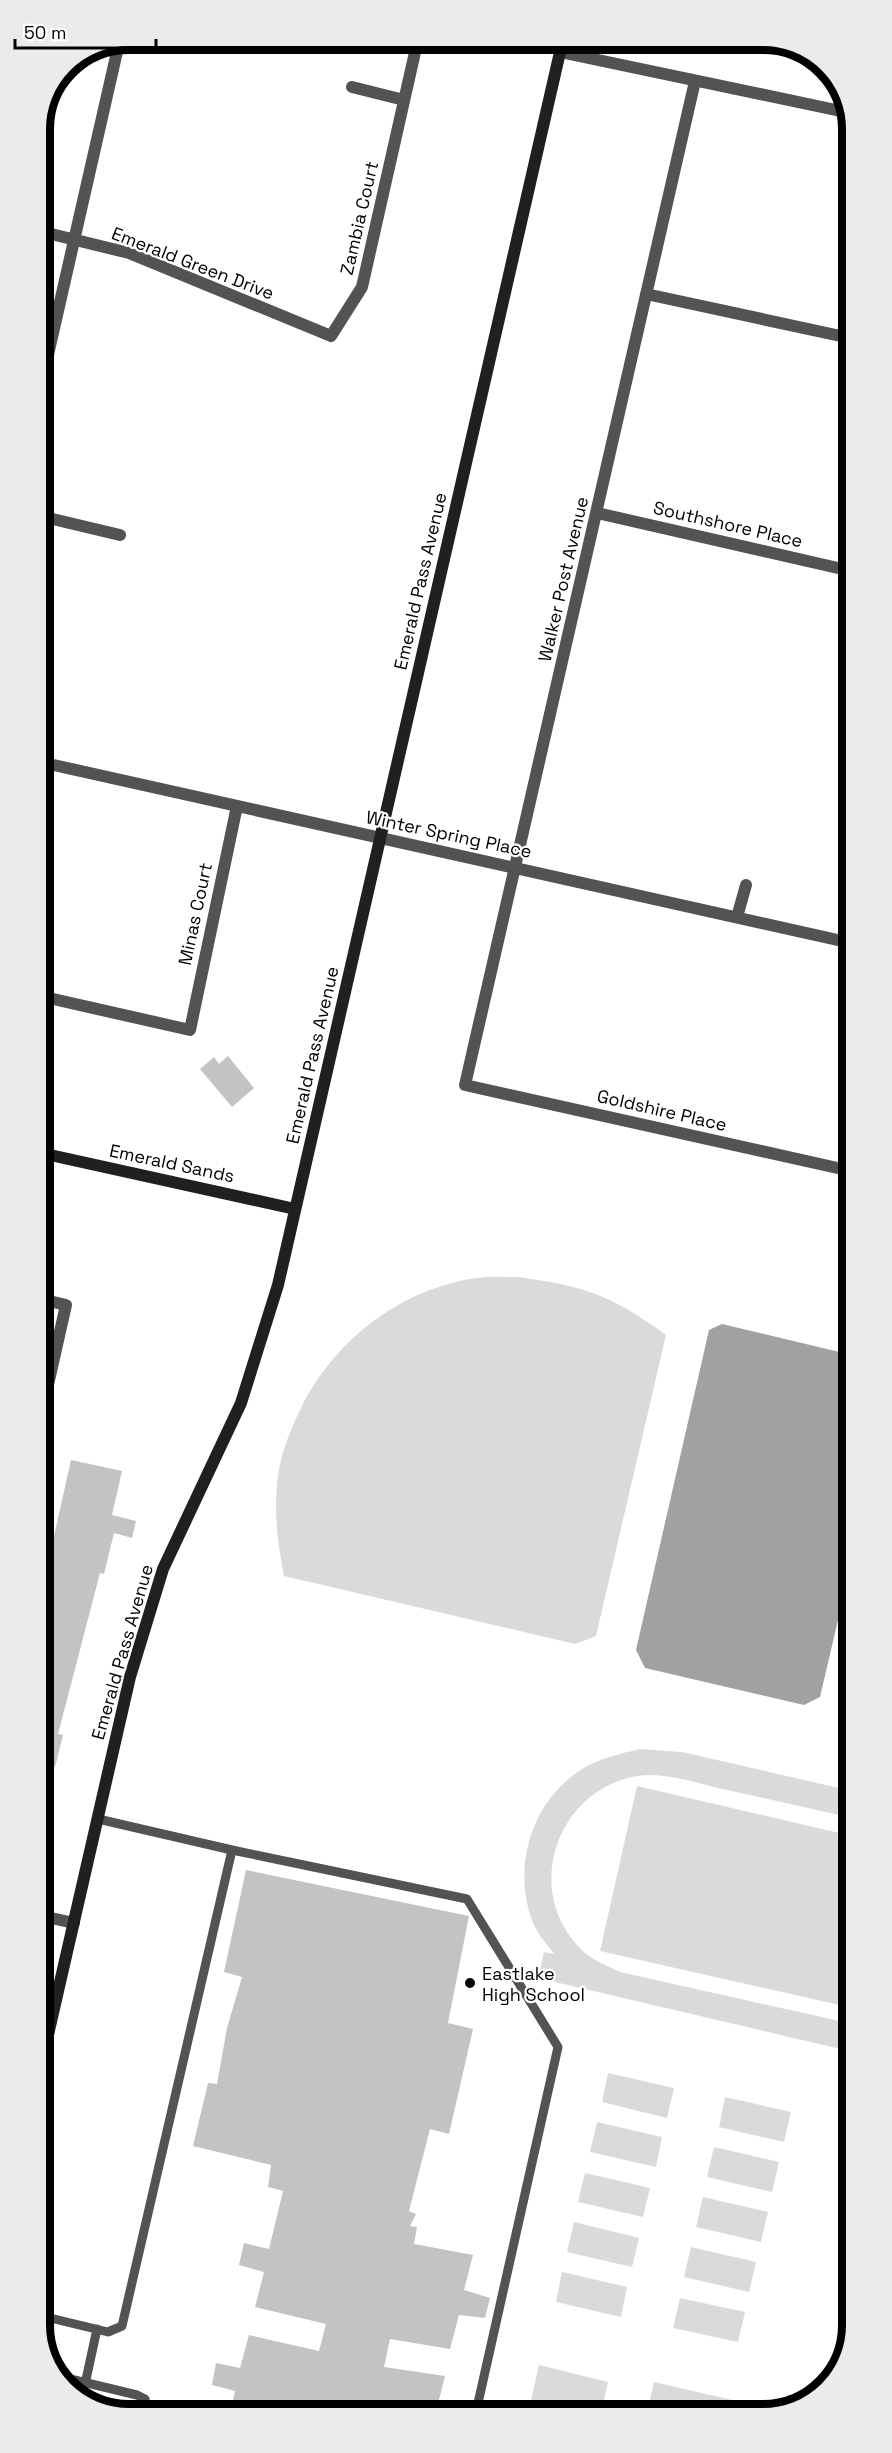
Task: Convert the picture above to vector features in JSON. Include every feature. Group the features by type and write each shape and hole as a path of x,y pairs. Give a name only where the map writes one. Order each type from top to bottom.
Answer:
{"street":[{"name":"Zambia Court","path":"331,336 362,287 415,50"},
{"path":"50,346 116,51"},
{"path":"560,52 841,111"},
{"name":"Emerald Pass Avenue","path":"50,2026 130,1677 163,1569 241,1403 278,1286 560,52"},
{"name":"Walker Post Avenue","path":"465,1085 695,81"},
{"path":"352,87 404,100"},
{"name":"Emerald Green Drive","path":"50,234 129,253 331,336"},
{"path":"646,294 842,336"},
{"name":"Southshore Place","path":"597,513 842,569"},
{"path":"50,518 120,535"},
{"name":"Winter Spring Place","path":"50,764 842,941"},
{"name":"Minas Court","path":"50,998 190,1029 237,806"},
{"path":"737,917 746,885"},
{"name":"Goldshire Place","path":"465,1085 842,1169"},
{"name":"Emerald Sands","path":"50,1155 295,1209"},
{"path":"50,1301 66,1305 50,1376"},
{"path":"50,1918 74,1923"}],"lane":[{"path":"98,1819 232,1850 467,1899 558,2047 478,2404"},
{"path":"50,2318 108,2331 122,2326 232,1850"},
{"path":"84,2389 97,2329"},
{"path":"73,2380 145,2399 146,2403"}],"shaded area":[{"path":"518,1277 562,1284 596,1294 629,1310 666,1335 596,1636 575,1644 284,1576 276,1519 280,1464 289,1434 302,1406 333,1359 374,1321 422,1293 476,1278"},
{"path":"722,1324 842,1353 842,1603 820,1697 804,1705 645,1668 636,1650 709,1330"},
{"path":"640,1749 682,1752 842,1789 842,1816 668,1776 637,1776 609,1785 585,1801 568,1823 556,1848 551,1875 554,1902 565,1928 584,1952 597,1961 620,1972 842,2022 842,2049 538,1978 544,1952 554,1954 535,1927 527,1902 524,1881 525,1860 530,1839 537,1819 548,1801 562,1785 586,1767 616,1755"},
{"path":"637,1786 842,1834 842,2006 600,1951"},
{"path":"608,2073 674,2088 667,2118 602,2102"},
{"path":"725,2097 791,2112 784,2142 719,2127"},
{"path":"597,2122 662,2137 656,2167 590,2152"},
{"path":"714,2147 779,2162 772,2192 707,2177"},
{"path":"585,2173 650,2188 643,2217 578,2202"},
{"path":"703,2197 768,2212 761,2242 696,2227"},
{"path":"574,2222 639,2238 632,2267 567,2252"},
{"path":"691,2247 756,2262 749,2292 684,2277"},
{"path":"562,2272 627,2287 621,2317 556,2302"},
{"path":"680,2298 745,2312 738,2342 673,2328"},
{"path":"539,2365 608,2382 603,2404 530,2404"},
{"path":"654,2382 732,2400 731,2404 649,2404"}],"building":[{"path":"228,1056 254,1088 232,1107 200,1069 214,1057 219,1064"},
{"path":"71,1460 122,1471 112,1515 136,1521 132,1538 114,1533 104,1574 100,1573 58,1734 63,1735 55,1767 50,1766 50,1554"},
{"name":"Eastlake High School","path":"246,1870 469,1916 448,2023 473,2029 449,2134 430,2129 409,2211 416,2214 410,2226 417,2227 414,2244 473,2255 464,2290 490,2298 485,2318 459,2315 450,2349 390,2339 384,2367 445,2376 438,2403 232,2403 235,2391 212,2385 216,2363 240,2368 249,2335 319,2351 326,2324 255,2307 264,2272 239,2265 244,2243 269,2249 283,2191 268,2187 271,2165 193,2146 208,2083 217,2084 227,2028 242,1977 224,1972"}],"place":[{"name":"Eastlake High School","path":"470,1983"}]}
